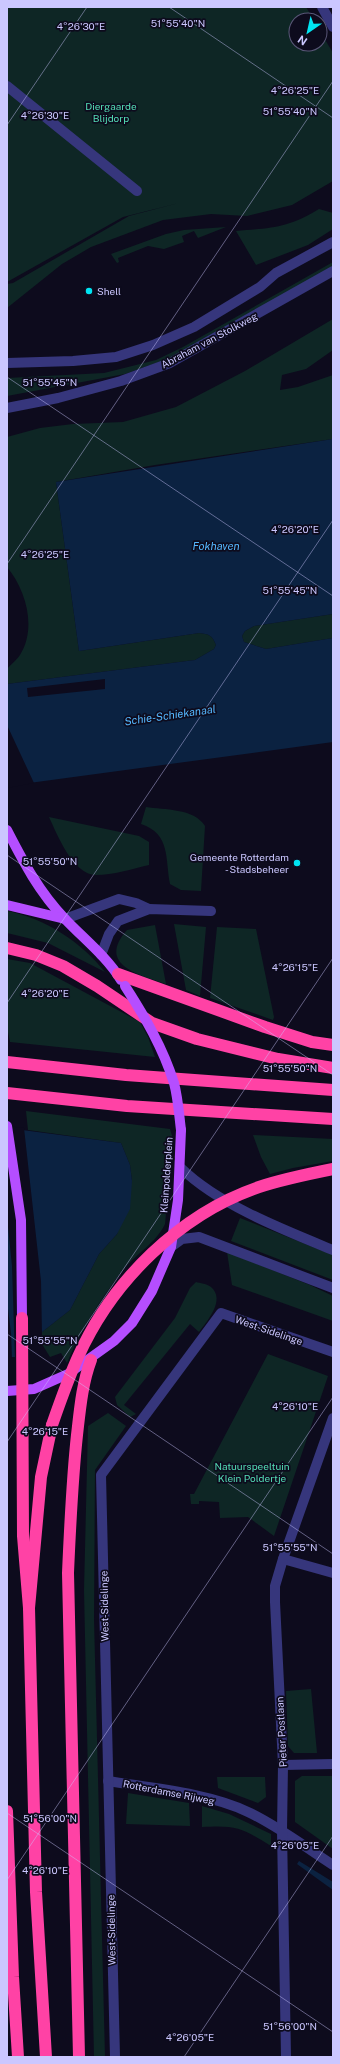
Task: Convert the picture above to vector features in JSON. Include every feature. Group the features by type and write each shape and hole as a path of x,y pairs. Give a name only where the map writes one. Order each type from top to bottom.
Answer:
{"highway":[{"path":"7,948 36,955 63,966 97,986 152,1023 197,1039 278,1059 333,1068"},
{"path":"118,974 265,1027 312,1042 333,1045"},
{"path":"7,1062 134,1076 333,1090"},
{"path":"7,1093 127,1106 333,1119"},
{"path":"29,1608 41,1477 52,1425 78,1356 98,1320 121,1286 152,1253 184,1227 216,1206 258,1187 297,1176 333,1169"},
{"path":"22,1318 23,1528 31,1648 36,1892 46,2057"},
{"path":"78,2057 68,1573 70,1495 80,1406 86,1374 91,1360"},
{"path":"7,1811 13,1977 18,2057"}],"main road":[{"name":"Kleinpolderplein","path":"7,830 36,884 65,919 102,955 118,974 143,1014 160,1046 174,1084 180,1130 178,1200 171,1247 152,1291 132,1323 114,1341 91,1360 68,1374 34,1389 7,1391"},
{"path":"7,905 65,919"},
{"path":"7,1126 21,1220 22,1318"}],"street":[{"path":"322,7 333,27"},
{"path":"7,86 137,191"},
{"path":"315,251 333,236"},
{"name":"Abraham van Stolkweg","path":"7,363 73,361 116,357 153,345 194,327 260,287 276,273 333,242"},
{"name":"Abraham van Stolkweg","path":"7,408 58,398 121,381 170,363 333,271"},
{"path":"65,919 119,899 136,903 149,909 211,911"},
{"path":"102,955 109,934 118,921 149,909"},
{"path":"180,1168 192,1179 208,1190 252,1214 279,1228 333,1250"},
{"path":"171,1247 182,1239 199,1237 333,1288"},
{"name":"West-Sidelinge","path":"114,2057 100,1475 221,1313 333,1352"},
{"name":"Pieter Postlaan","path":"286,2057 282,1831 283,1765 275,1602 276,1586 283,1559 332,1422"},
{"path":"283,1559 333,1573"},
{"path":"283,1765 333,1764"},
{"name":"Rotterdamse Rijweg","path":"108,1781 210,1799 247,1811 282,1831 333,1866"}],"green space":[{"name":"Diergaarde Blijdorp","path":"7,7 306,7 309,12 288,12 288,52 328,52 328,45 333,53 333,181 292,205 247,216 211,214 163,220 91,247 62,264 7,308 7,284 13,283 129,216 179,203 123,217 7,282"},
{"path":"319,209 333,213 333,229 308,245 256,265 236,231 289,224"},
{"path":"226,227 198,238 194,231 182,236 184,242 164,249 148,246 118,258 119,262 117,263 111,254 166,234 184,230"},
{"path":"333,262 333,266 179,355 125,374 7,396 7,378 104,373 156,360 183,347"},
{"path":"333,319 333,350 306,369 282,375 280,390 298,387 333,375 333,439 155,465 56,482 79,651 199,633 212,637 216,645 214,649 195,660 7,684 7,669 19,657 25,644 28,633 28,621 24,598 14,576 7,567 7,437 40,428 73,424 123,422 176,407 245,371"},
{"path":"333,614 333,638 266,649 244,642 242,636 245,631 254,626"},
{"path":"146,807 186,813 200,820 205,826 201,891 181,890 170,884 167,857 162,841 151,828 141,824"},
{"path":"49,817 139,836 149,842 149,865 109,874 96,875 88,873 73,861 61,843"},
{"path":"7,911 35,919 61,933 85,951 105,972 48,943 7,933"},
{"path":"174,924 206,927 200,996 186,990"},
{"path":"155,925 166,984 145,977 125,967 119,960 116,952 119,942 127,930"},
{"path":"217,927 256,929 274,1017 273,1020 210,998"},
{"path":"7,959 30,963 140,1022 148,1037 155,1057 10,1042 7,1027"},
{"path":"26,1111 170,1129 173,1139 165,1224 157,1237 129,1263 107,1291 85,1326 67,1363 61,1353 50,1357 37,1336 70,1310 99,1254 117,1234 132,1181 130,1165 121,1143 28,1130"},
{"path":"253,1135 333,1139 333,1161 293,1168 270,1174 261,1157"},
{"path":"240,1218 333,1255 333,1280 231,1241"},
{"path":"227,1252 310,1285 333,1296 333,1321 232,1285"},
{"path":"196,1282 211,1287 215,1292 217,1298 214,1310 199,1332 190,1324 124,1405 136,1414 130,1417 117,1405 115,1397 175,1318 190,1288"},
{"name":"Natuurspeeltuin Klein Poldertje","path":"268,1354 328,1376 274,1536 248,1517 220,1518 219,1502 199,1501 199,1504 191,1504 190,1494 194,1494"},
{"path":"108,1413 126,1426 95,1470 94,1619 105,2057 94,2057 84,1590 88,1426"},
{"path":"311,1689 317,1753 294,1753 288,1746 286,1691"},
{"path":"302,1776 333,1776 333,1849 295,1822 295,1781"},
{"path":"217,1777 265,1777 266,1797 258,1803 218,1788"},
{"path":"128,1793 189,1803 190,1826 126,1824"},
{"path":"202,1806 229,1814 271,1834 271,1846 253,1835 232,1827 202,1827"}],"water":[{"path":"333,439 333,614 254,626 245,631 242,636 244,642 266,649 333,638 333,742 7,786 7,684 195,660 214,649 216,645 210,636 199,633 79,651 56,482"},
{"path":"7,1128 121,1143 130,1165 132,1181 130,1209 117,1234 99,1254 70,1310 37,1336 18,1357 7,1357"},
{"path":"299,1861 333,1882 333,1890 297,1864"}],"pier":[{"path":"105,679 105,689 28,697 27,688"},
{"path":"7,725 34,783 7,788"},
{"path":"7,1126 24,1128 41,1281 42,1335 19,1359 15,1359 12,1266 7,1217"},
{"path":"7,1301 11,1333 12,1359 7,1359"}],"place":[{"name":"Shell","path":"89,291"},
{"name":"Gemeente Rotterdam - Stadsbeheer","path":"297,863"}],"water label":[{"name":"Fokhaven","path":"216,546"},
{"name":"Schie-Schiekanaal","path":"170,715"}]}
